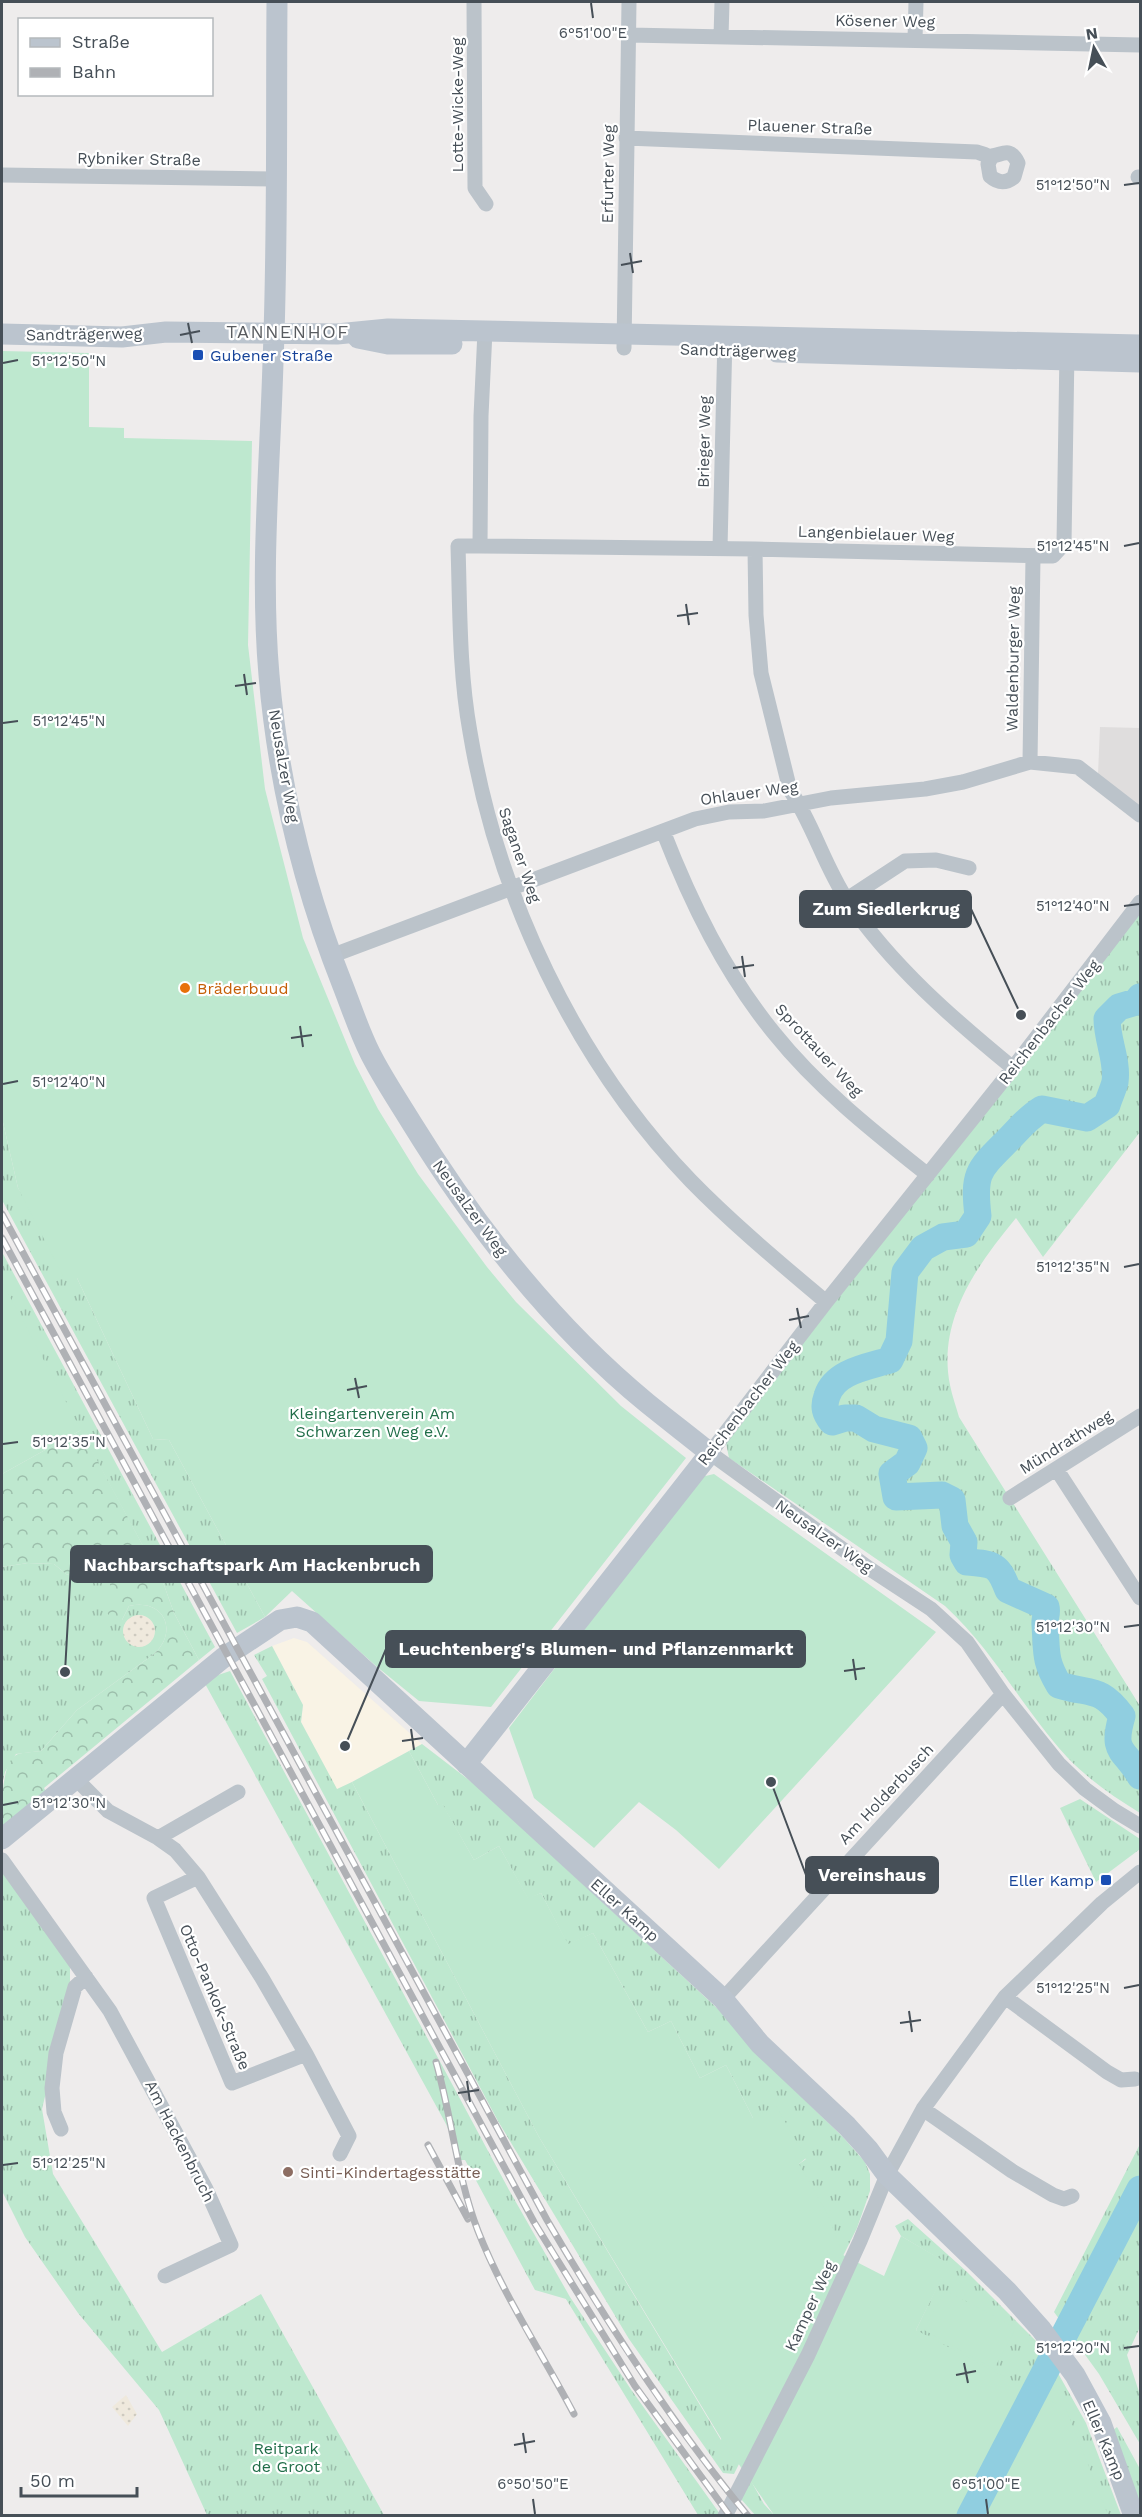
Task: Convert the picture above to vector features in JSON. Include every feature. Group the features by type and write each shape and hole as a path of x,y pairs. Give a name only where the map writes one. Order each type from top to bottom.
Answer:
{"street":[{"path":"274,333 277,2"},
{"name":"Lotte-Wicke-Weg","path":"474,2 475,188 486,204"},
{"name":"Erfurter Weg","path":"624,341 629,2"},
{"path":"721,37 722,2"},
{"path":"915,40 916,2"},
{"name":"Kösener Weg","path":"629,35 1140,45"},
{"name":"Plauener Straße","path":"626,138 966,152 992,156"},
{"name":"Rybniker Straße","path":"2,175 275,179"},
{"name":"Sandträgerweg","path":"2,320 123,323 166,332"},
{"name":"Sandträgerweg","path":"2,334 122,337 166,332 337,334 388,344 485,337 1067,352 1140,362"},
{"name":"Neusalzer Weg","path":"274,333 266,580 269,674 288,798 306,878 355,1021 371,1054 434,1159 481,1228 582,1344 645,1402 710,1453 930,1609 967,1642 1059,1764 1085,1789 1140,1826"},
{"path":"480,546 481,416 485,337"},
{"name":"Brieger Weg","path":"720,548 725,343"},
{"name":"Sandträgerweg","path":"1067,352 1140,345"},
{"name":"Langenbielauer Weg","path":"480,546 720,548 1053,556 1064,544 1067,352"},
{"name":"Saganer Weg","path":"480,546 458,546 462,659 469,730 484,804 534,950 601,1065 642,1123 690,1179 742,1231 826,1302"},
{"path":"755,549 756,615 761,673 790,790 800,804 847,899 873,935 920,988 1013,1068"},
{"name":"Waldenburger Weg","path":"1030,762 1033,557"},
{"name":"Ohlauer Weg","path":"331,956 695,819 729,812 764,811 831,798 925,789 963,782 1030,762 1078,767 1140,815"},
{"name":"Sprottauer Weg","path":"663,831 686,890 712,940 774,1033 860,1121 928,1175"},
{"path":"847,899 905,861 936,860 969,868"},
{"name":"Reichenbacher Weg","path":"466,1764 826,1302 1013,1068 1140,902"},
{"name":"Mündrathweg","path":"1010,1498 1140,1416"},
{"path":"1057,1470 1140,1598"},
{"name":"Eller Kamp","path":"75,1778 214,1664 280,1620 297,1617 312,1622 723,1999 760,2044 854,2134 887,2175 1007,2291 1041,2329 1075,2375 1101,2423 1134,2516"},
{"name":"Am Holderbusch","path":"723,1999 1004,1694"},
{"path":"2,1839 75,1778 108,1811 176,1850 198,1877 262,1978 306,2054 349,2136 340,2154"},
{"path":"158,1838 238,1792"},
{"name":"Am Hackenbruch","path":"2,1860 110,2011 206,2189 231,2245 165,2276"},
{"name":"Kamper Weg","path":"725,2516 808,2355 860,2241 887,2175 924,2109 1005,1997 1113,1892 1140,1872"},
{"name":"Otto-Pankok-Straße","path":"198,1877 154,1899 232,2083 306,2054"},
{"path":"61,2129 54,2112 52,2088 56,2053 75,1987 86,1977"},
{"path":"1005,1997 1107,2072 1121,2080 1135,2079"},
{"path":"924,2109 1026,2179 1064,2199 1072,2196"}],"shaded area":[{"path":"1100,727 1140,728 1140,808 1098,774"},
{"path":"294,1638 307,1642 422,1744 337,1790 301,1722 303,1705 272,1646"}],"green space":[{"name":"Kleingartenverein Am Schwarzen Weg e.V.","path":"2,351 89,353 89,427 124,428 124,438 252,441 248,645 265,789 303,938 355,1064 378,1109 418,1174 516,1302 621,1406 686,1458 491,1707 419,1701 292,1591 265,1617 169,1440 153,1439 77,1278 64,1278 18,1188 2,1118"},
{"path":"1140,912 1140,1132 1043,1257 1016,1218 987,1255 964,1295 949,1338 948,1361 951,1389 959,1417 1140,1706 1140,1813 1102,1788 1067,1757 979,1642 945,1606 729,1458 726,1443 931,1177"},
{"path":"2,1118 18,1188 77,1278 153,1439 169,1440 265,1617 237,1633 2,1200"},
{"path":"2,1252 215,1647 199,1660 174,1613 164,1585 2,1285"},
{"path":"2,1282 81,1430 2,1474"},
{"path":"81,1430 164,1585 174,1613 199,1660 44,1788 46,1792 2,1829 3,1787 12,1758 18,1754 41,1751 77,1710 154,1654 166,1636 164,1618 151,1607 129,1606 122,1620 112,1619 106,1611 103,1598 110,1595 110,1579 82,1579 66,1574 54,1564 28,1563 2,1567 2,1474"},
{"path":"714,1474 936,1632 719,1869 676,1830 639,1802 594,1848 534,1798 509,1728 701,1477"},
{"path":"28,1563 54,1564 66,1574 82,1579 110,1579 110,1595 122,1620 129,1606 151,1607 164,1618 166,1636 154,1654 77,1710 41,1751 16,1754 5,1772 2,1785 2,1567"},
{"path":"272,1646 303,1705 301,1722 337,1789 352,1782 539,2137 721,2440 799,2164 806,2159 753,2118 726,2065 700,2078 671,2021 648,2032 593,1933 568,1945 541,1893 528,1899 499,1846 474,1860 442,1804 438,1805 409,1751 422,1744 478,1787 718,2009 757,2054 842,2136 865,2162 870,2174 870,2191 857,2228 734,2474 723,2473 629,2339 498,2121 262,1679 267,1676 254,1655"},
{"path":"230,1671 509,2190 570,2297 632,2391 719,2515 698,2515 566,2299 535,2290 465,2160 461,2160 446,2124 203,1680"},
{"path":"409,1751 438,1805 442,1803 474,1860 499,1846 528,1898 541,1893 568,1944 593,1933 648,2032 671,2021 700,2078 726,2065 753,2118 776,2106 806,2158 799,2164 828,2215 843,2255 884,2276 901,2236 949,2264 916,2330 1066,2409 1108,2515 774,2515 722,2440 539,2137 352,1782"},
{"path":"1080,1799 1140,1839 1140,1849 1096,1882 1060,1808"},
{"name":"Reitpark de Groot","path":"2,1862 70,1959 70,1993 42,2109 53,2174 162,2352 261,2294 384,2515 207,2515 159,2410 78,2313 25,2237 2,2191"},
{"path":"1140,2144 1140,2327 1127,2355 1140,2395 1140,2444 1099,2374 1054,2312"},
{"path":"908,2219 966,2271 1045,2350 1086,2423 1121,2515 1108,2515 916,2330 948,2264 901,2236 895,2226"},
{"path":"945,2290 1016,2328 994,2369 924,2330"},
{"path":"1117,2427 1140,2469 1140,2504 1113,2430"},
{"path":"751,2481 764,2504 774,2515 755,2515 741,2499"}],"sand":[{"path":"139,1615 151,1619 155,1631 151,1643 139,1647 127,1643 123,1631 127,1619"},
{"path":"126,2395 137,2414 128,2426 112,2407"}],"waterway":[{"path":"1140,997 1136,1002 1119,1007 1107,1019 1116,1074 1107,1105 1087,1118 1042,1109 1027,1120 990,1159 977,1181 978,1216 966,1234 943,1237 923,1248 905,1272 899,1341 890,1360 845,1375 831,1388 825,1403 826,1413 832,1422 845,1418 856,1418 874,1429 909,1438 914,1448 907,1463 892,1474 896,1497 942,1495 952,1500 955,1526 964,1542 963,1555 967,1562 994,1567 998,1570 1008,1590 1046,1607 1046,1649 1059,1685 1094,1693 1114,1706 1122,1716 1118,1737 1121,1750 1140,1776"},
{"path":"970,2516 1140,2189"}],"railway":[{"path":"2,1214 547,2220 593,2297 667,2409 748,2516"},
{"path":"2,1238 534,2222 635,2386 730,2516"},
{"path":"436,2062 465,2190 478,2231 511,2301 574,2414"},
{"path":"428,2145 468,2219"}],"place":[{"name":"Gubener Straße","path":"198,355"},
{"name":"Bräderbuud","path":"185,988"},
{"name":"Zum Siedlerkrug","path":"1021,1015"},
{"name":"Nachbarschaftspark Am Hackenbruch","path":"65,1672"},
{"name":"Leuchtenberg's Blumen- und Pflanzenmarkt","path":"345,1746"},
{"name":"Vereinshaus","path":"771,1782"},
{"name":"Eller Kamp","path":"1106,1880"},
{"name":"Sinti-Kindertagesstätte","path":"288,2172"}],"district":[{"name":"TANNENHOF","path":"288,331"}]}
